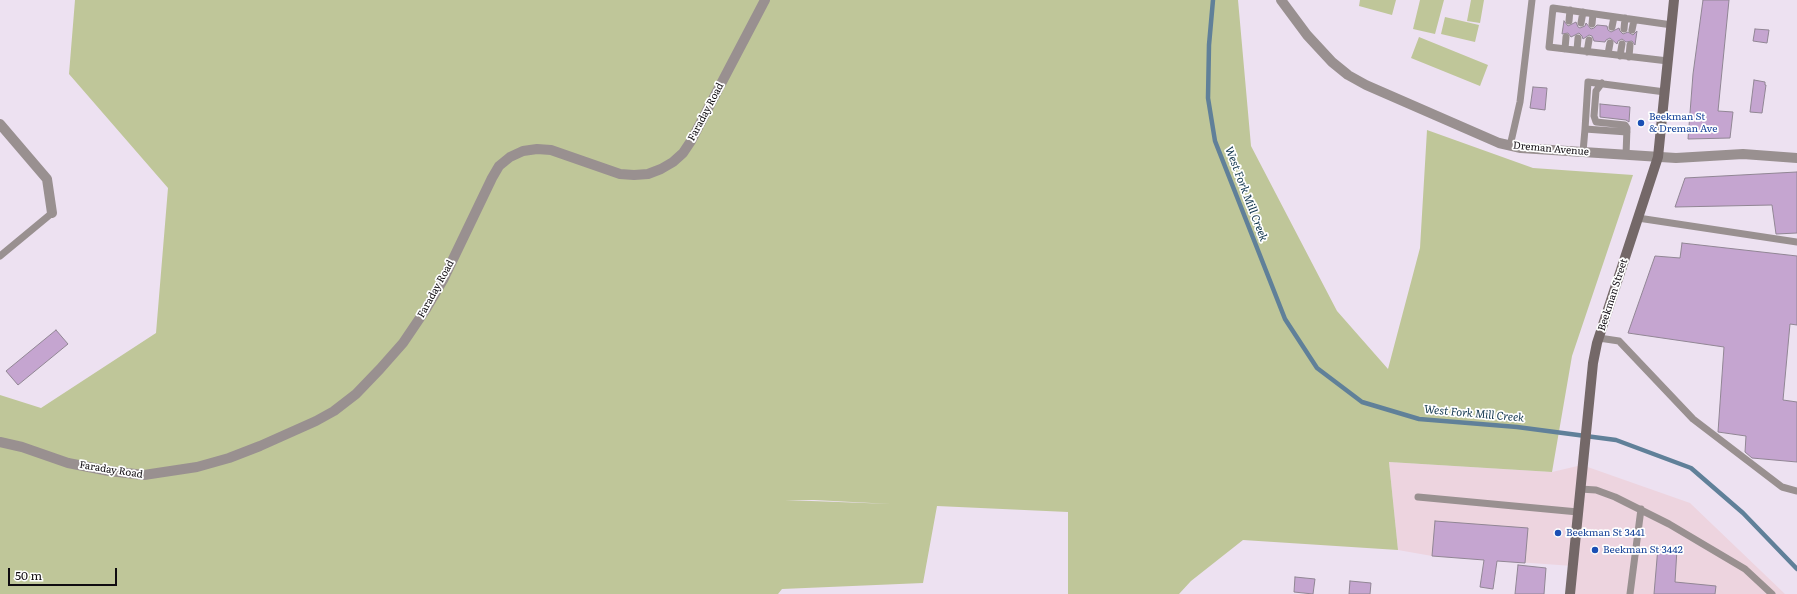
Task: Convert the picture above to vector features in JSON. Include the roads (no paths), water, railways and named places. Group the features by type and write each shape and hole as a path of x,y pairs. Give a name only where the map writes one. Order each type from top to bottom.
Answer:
{"main road":[{"name":"Beekman Street","path":"1570,594 1592,363 1658,157 1674,0"}],"street":[{"name":"Faraday Road","path":"0,442 22,447 68,463 144,476 197,467 229,458 316,421 334,411 356,394 380,369 403,343 426,309 443,280 499,166 510,157 523,151 537,149 551,150 620,174 648,174 673,162 683,153 691,141 765,0"},
{"name":"Dreman Avenue","path":"1281,0 1307,35 1332,62 1348,75 1366,85 1499,143 1521,148 1676,158 1743,154 1797,158"},
{"path":"0,124 47,180 52,213"}],"lane":[{"path":"1510,146 1520,102 1532,0"},
{"path":"1668,61 1549,47 1553,8 1672,25"},
{"path":"1569,21 1570,10"},
{"path":"1581,23 1582,12"},
{"path":"1592,24 1593,14"},
{"path":"1612,27 1614,17"},
{"path":"1624,28 1625,18"},
{"path":"1632,30 1634,20"},
{"path":"1565,49 1566,37"},
{"path":"1576,50 1578,38"},
{"path":"1587,52 1589,40"},
{"path":"1608,54 1610,43"},
{"path":"1620,56 1622,44"},
{"path":"1629,57 1630,46"},
{"path":"1582,152 1588,82 1665,92"},
{"path":"1602,83 1596,91 1594,116 1596,122 1624,125 1627,128 1626,155"},
{"path":"1585,129 1627,132"},
{"path":"0,256 52,213"},
{"path":"1638,218 1797,242"},
{"path":"1599,338 1619,340 1693,419 1782,487 1797,492"},
{"path":"1580,489 1596,490 1615,496 1669,524 1745,569 1772,594"},
{"path":"1418,497 1578,512"},
{"path":"1630,594 1640,509"}],"waterway":[{"name":"West Fork Mill Creek","path":"1213,0 1209,45 1208,98 1215,141 1285,319 1317,368 1362,402 1419,419 1517,427 1616,440 1691,468 1743,513 1797,569"}],"place":[{"name":"Beekman St & Dreman Ave","path":"1641,123"},
{"name":"Beekman St 3441","path":"1558,533"},
{"name":"Beekman St 3442","path":"1595,550"}]}
